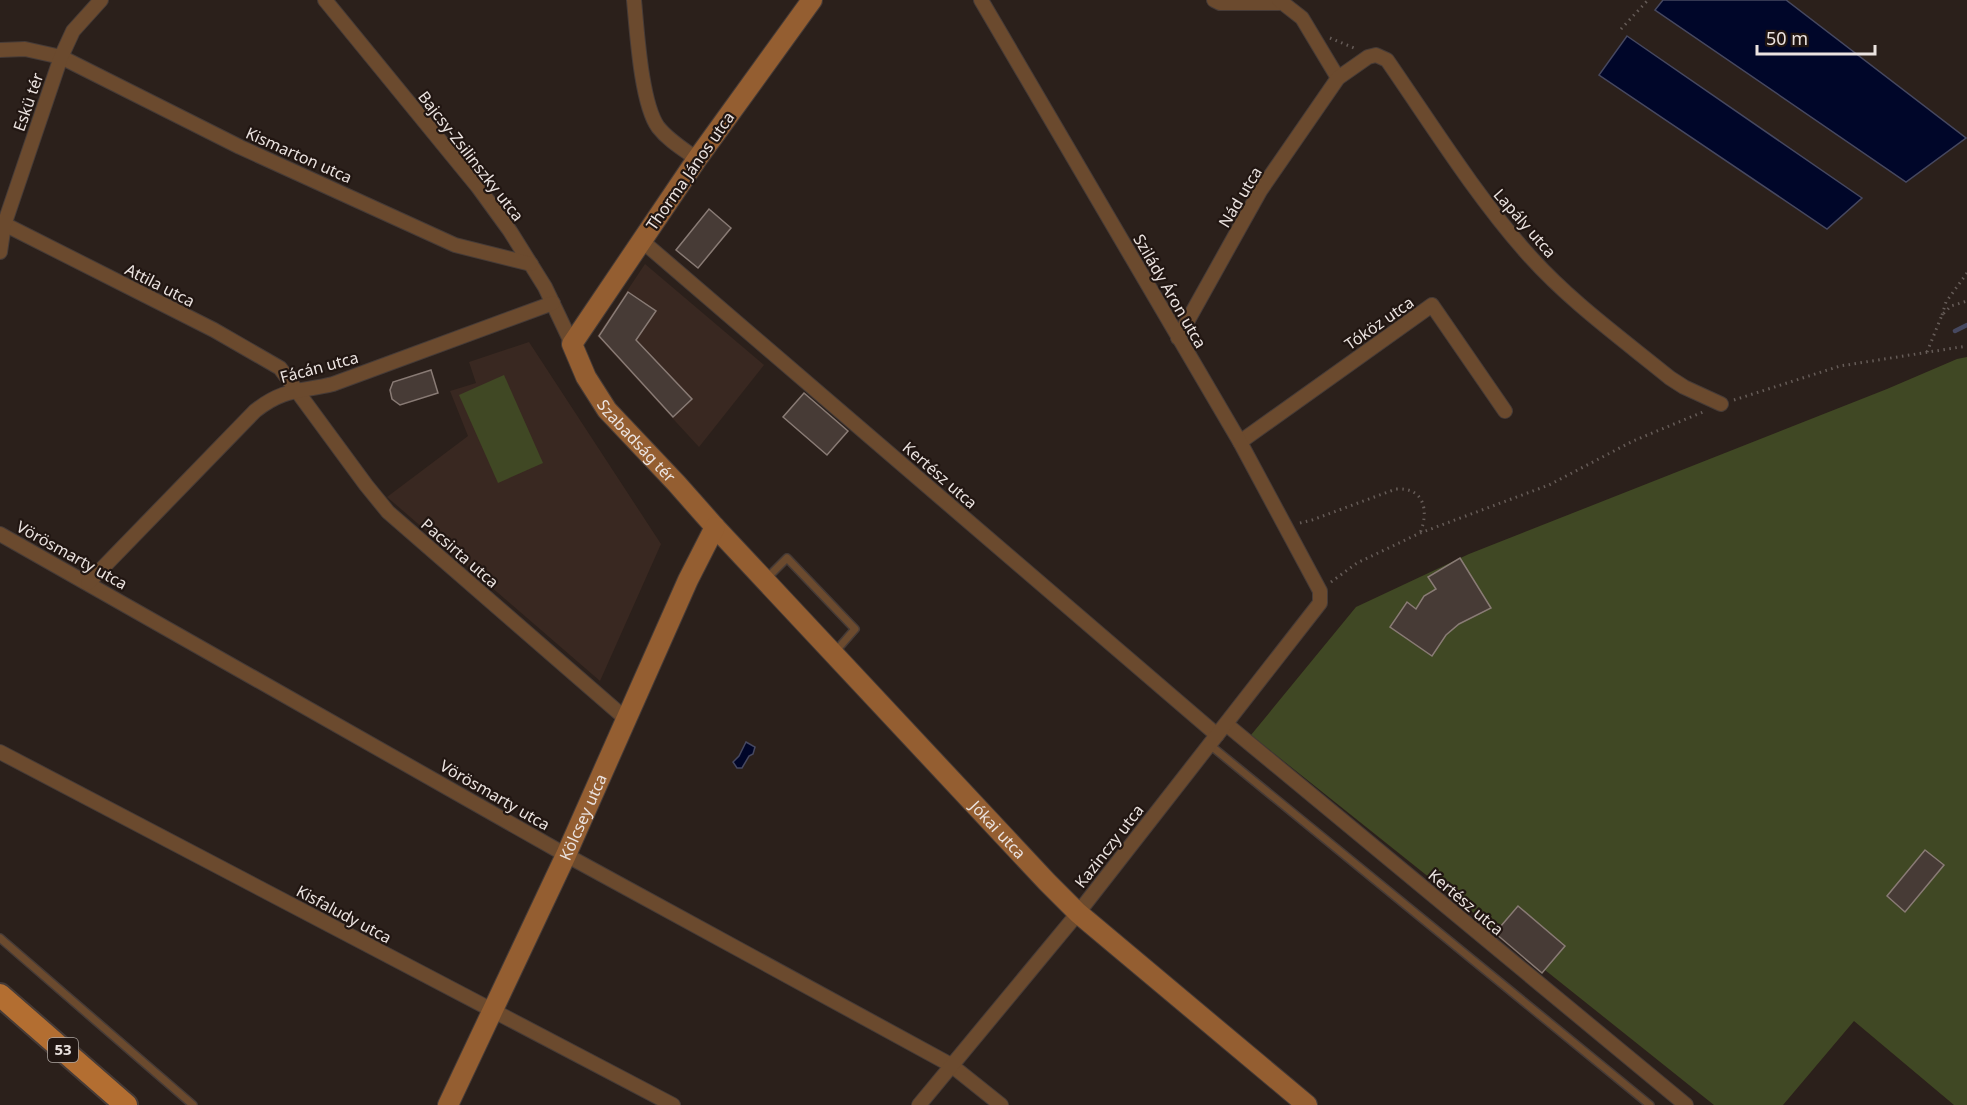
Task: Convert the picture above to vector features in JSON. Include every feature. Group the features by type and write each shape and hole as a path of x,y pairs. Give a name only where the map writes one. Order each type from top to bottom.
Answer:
{"main road":[{"name":"53","path":"0,995 126,1105"}],"street":[{"name":"Eskü tér","path":"0,252 2,224 61,57 73,31 101,0"},
{"name":"Bajcsy-Zsilinszky utca","path":"325,0 478,187 531,264 572,344"},
{"path":"633,0 650,112 658,126 672,141 697,159"},
{"name":"Thorma János utca","path":"572,344 697,159 812,0"},
{"name":"Szilády Áron utca","path":"981,0 1240,442 1320,597"},
{"path":"1214,0 1220,3 1280,2 1302,18 1338,78 1368,57"},
{"name":"Kismarton utca","path":"0,50 25,49 61,57 240,147 455,245 531,264"},
{"name":"Lapály utca","path":"1368,57 1376,55 1387,60 1483,201 1527,254 1565,291 1670,378 1721,404"},
{"name":"Nád utca","path":"1178,338 1260,191 1338,78"},
{"name":"Attila utca","path":"2,224 233,341 280,368 296,389"},
{"name":"Kertész utca","path":"641,240 1217,735 1686,1105"},
{"name":"Fácán utca","path":"88,583 255,411 278,395 296,389 333,384 553,303"},
{"name":"Tóköz utca","path":"1240,442 1432,305 1505,411"},
{"name":"Szabadság tér","path":"572,344 586,377 607,410 715,527"},
{"name":"Pacsirta utca","path":"296,389 388,512 626,719"},
{"name":"Jókai utca","path":"715,527 1078,913 1307,1105"},
{"name":"Kölcsey utca","path":"448,1105 566,855 688,580 715,527"},
{"name":"Vörösmarty utca","path":"0,534 566,855 951,1065 1001,1105"},
{"name":"Kazinczy utca","path":"919,1105 1078,913 1217,735 1320,597"},
{"name":"Kisfaludy utca","path":"0,752 673,1105"}],"lane":[{"path":"765,580 787,558 855,629 833,653"},
{"path":"1217,735 1650,1105"},
{"path":"0,938 193,1105"}],"path":[{"path":"1621,29 1648,0"},
{"path":"1302,18 1323,35 1350,46 1368,57"},
{"path":"1927,352 1946,302 1967,273"},
{"path":"1942,315 1951,306 1967,301"},
{"path":"1320,597 1357,563 1420,533 1549,485 1633,441 1721,404 1840,366 1967,346"},
{"path":"1285,526 1312,520 1396,489 1404,489 1414,492 1424,507 1426,516 1420,533"}],"shaded area":[{"path":"645,264 764,365 699,447 597,336"},
{"path":"529,342 661,544 600,681 387,497 468,436 450,391 476,383 469,362"}],"green space":[{"path":"1967,357 1967,1105 1954,1105 1854,1021 1783,1105 1714,1105 1251,735 1356,607 1469,554 1887,389 1957,359"},
{"path":"504,375 543,463 498,483 459,395"}],"water":[{"path":"1663,0 1786,0 1966,138 1906,182 1655,10"},
{"path":"1627,36 1862,198 1827,229 1599,75"},
{"path":"746,742 755,747 753,754 749,756 742,768 737,768 733,762"}],"building":[{"path":"709,209 731,228 698,268 676,250"},
{"path":"628,292 656,311 636,340 692,399 673,417 599,336"},
{"path":"431,370 438,393 400,405 392,399 390,390 393,382"},
{"path":"804,393 848,431 827,455 783,417"},
{"path":"1460,558 1491,608 1459,624 1446,635 1432,656 1390,627 1407,602 1416,609 1424,596 1436,589 1428,577"},
{"path":"1925,850 1944,865 1905,912 1887,896"},
{"path":"1518,906 1565,946 1542,973 1495,933"}],"waterway":[{"path":"1955,331 1967,325"}]}
